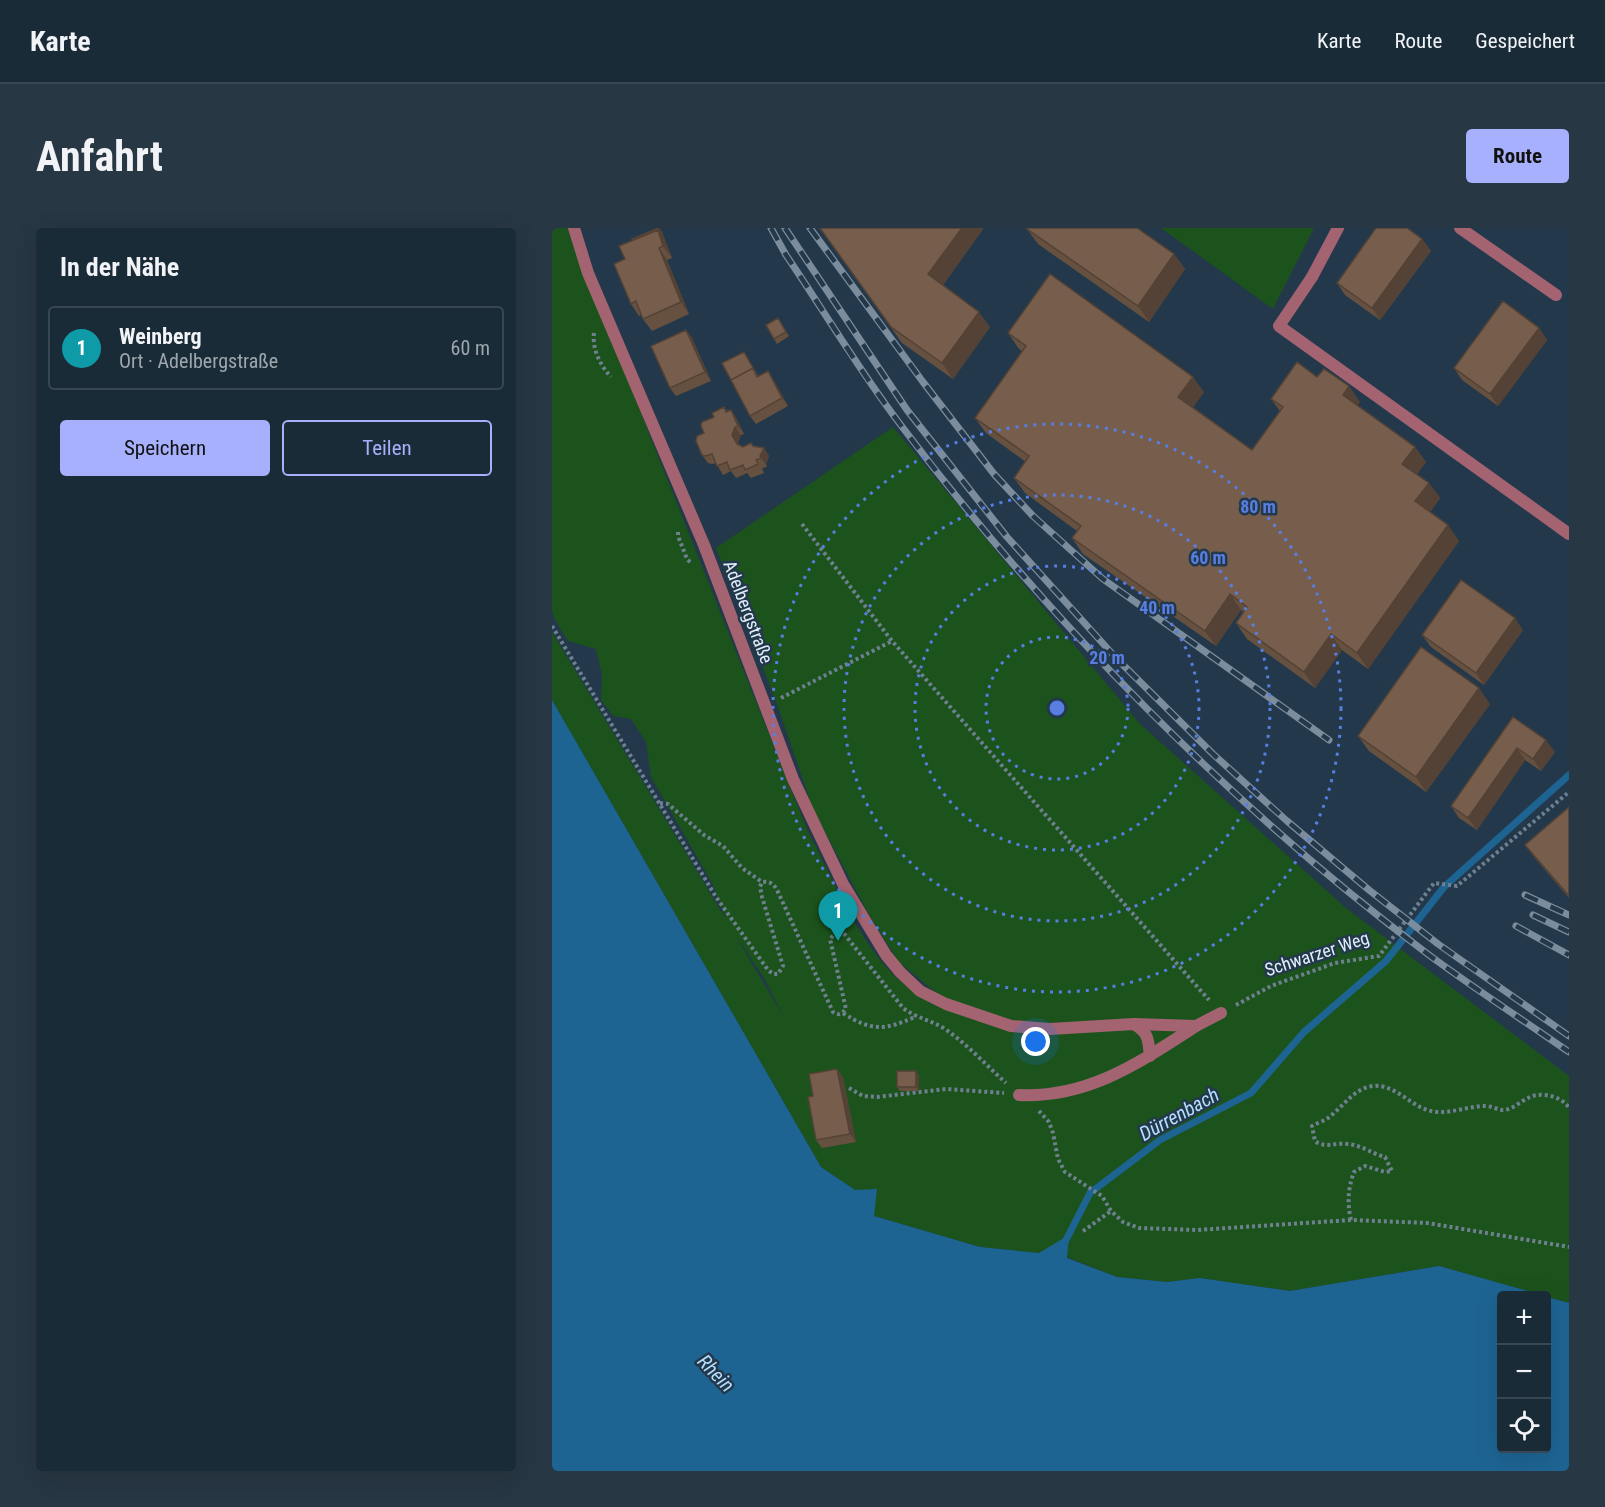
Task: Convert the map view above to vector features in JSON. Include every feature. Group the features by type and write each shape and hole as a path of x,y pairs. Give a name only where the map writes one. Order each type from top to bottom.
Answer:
{"street":[{"name":"Adelbergstraße","path":"574,228 588,273 704,545 793,779 843,884 886,955 920,991 945,1004 1011,1026 1050,1029 1134,1024"},
{"path":"1338,228 1312,277 1279,326 1569,534"},
{"path":"1460,228 1556,295"},
{"path":"1025,1095 1058,1094 1079,1089 1125,1071 1196,1026 1221,1013"},
{"path":"1134,1024 1196,1026"},
{"path":"1134,1024 1144,1030 1148,1038 1150,1056"}],"path":[{"path":"802,524 892,640 1221,1013"},
{"path":"552,626 716,897 768,970 773,974 778,974 783,966 762,897 760,887 762,882"},
{"path":"765,707 892,640"},
{"name":"Schwarzer Weg","path":"1221,1013 1271,986 1335,963 1379,956 1434,883 1457,886 1569,792"},
{"path":"660,803 668,804 704,835 723,846 742,868 762,882 768,881 774,885 833,1012 843,1013 857,1022 884,1028 915,1017"},
{"path":"843,1013 846,1009 830,939 837,930 842,931 903,1008 915,1017 932,1021 948,1031 1025,1095 1048,1122 1055,1141 1058,1159 1065,1172 1077,1182 1091,1187 1102,1196 1110,1209 1123,1222 1139,1228 1197,1230 1351,1220 1426,1223 1569,1247"},
{"path":"1351,1220 1348,1205 1350,1182 1354,1172 1365,1166 1384,1172 1392,1171 1385,1157 1358,1146 1319,1144 1315,1141 1312,1126 1329,1118 1348,1099 1365,1088 1376,1086 1391,1090 1421,1108 1433,1112 1444,1113 1488,1106 1504,1110 1530,1096 1554,1097 1569,1108"},
{"path":"849,1088 863,1096 878,1097 946,1089 1025,1095"},
{"path":"1083,1231 1110,1209"}],"green space":[{"path":"552,228 567,228 808,832 850,914 886,968 933,1005 941,997 898,961 868,913 813,809 776,701 716,548 893,427 1140,724 1346,908 1569,1076 1569,1303 1551,1298 1551,1291 1527,1291 1439,1266 1290,1291 1200,1278 1167,1282 1117,1277 1067,1257 1068,1236 1039,1253 980,1247 874,1216 855,1190 821,1167 552,700 552,632 726,919 712,883 651,777 646,742 631,719 613,716 601,700 602,675 596,649 568,641 554,618 552,610","holes":["738,939 764,978 785,1019 738,940"]},
{"path":"1161,228 1314,228 1273,309"}],"water":[{"name":"Rhein","path":"552,700 821,1167 855,1190 877,1189 874,1216 980,1247 1039,1253 1069,1235 1067,1258 1117,1277 1167,1282 1200,1278 1290,1291 1439,1266 1528,1291 1497,1291 1497,1453 1551,1453 1551,1298 1569,1303 1569,1471 552,1471"}],"building":[{"path":"658,228 663,238 658,230 632,239"},
{"path":"820,228 962,228 928,274 979,312 942,363 891,327"},
{"path":"1027,228 1137,228 1174,254 1138,306"},
{"path":"1376,228 1407,228 1422,239 1372,308 1337,283"},
{"path":"658,230 663,246 659,248 681,302 643,319 636,301 631,304 614,264 625,259 619,246"},
{"path":"1050,274 1193,377 1178,397 1252,450 1283,407 1271,399 1297,362 1317,377 1324,369 1349,386 1343,395 1415,447 1402,464 1429,483 1415,501 1448,525 1357,653 1331,634 1304,672 1236,623 1247,607 1230,594 1205,631 1072,538 1081,526 1014,478 1029,456 975,418 1026,346 1008,333"},
{"path":"1503,301 1539,328 1490,394 1454,368"},
{"path":"778,318 786,332 774,339 766,325"},
{"path":"686,330 705,372 670,388 651,346"},
{"path":"744,352 756,373 753,368 731,380 722,363"},
{"path":"753,368 757,377 768,371 782,398 750,416 731,380"},
{"path":"724,407 726,412 731,410 738,426 735,427 732,435 737,444 743,447 751,443 753,446 764,448 761,458 756,460 758,464 745,470 743,465 730,470 727,462 717,466 712,454 702,455 696,441 697,436 704,433 702,422 714,417 712,413"},
{"path":"1461,580 1515,618 1476,673 1422,635"},
{"path":"1421,647 1479,688 1416,777 1358,736"},
{"path":"1513,717 1546,740 1533,759 1517,748 1468,818 1451,806"},
{"path":"1569,807 1569,896 1525,845"},
{"path":"837,1069 850,1134 816,1140 808,1097 813,1096 809,1074"},
{"path":"897,1071 916,1071 916,1087 897,1087"}],"waterway":[{"name":"Dürrenbach","path":"1065,1242 1090,1193 1160,1140 1251,1093 1304,1032 1386,961 1444,887 1569,775"}],"railway":[{"path":"771,228 786,255 870,383 900,424 957,497 1080,640 1214,774 1356,898 1446,968 1569,1052"},
{"path":"785,228 907,410 1007,537 1116,658 1213,754 1287,821 1369,890 1438,944 1569,1036"},
{"path":"810,228 994,474 1033,516 1103,579 1329,740"},
{"path":"1525,895 1569,915"},
{"path":"1533,915 1569,932"},
{"path":"1516,926 1569,955"}],"place":[{"name":"Weinberg","path":"838,941"}]}
